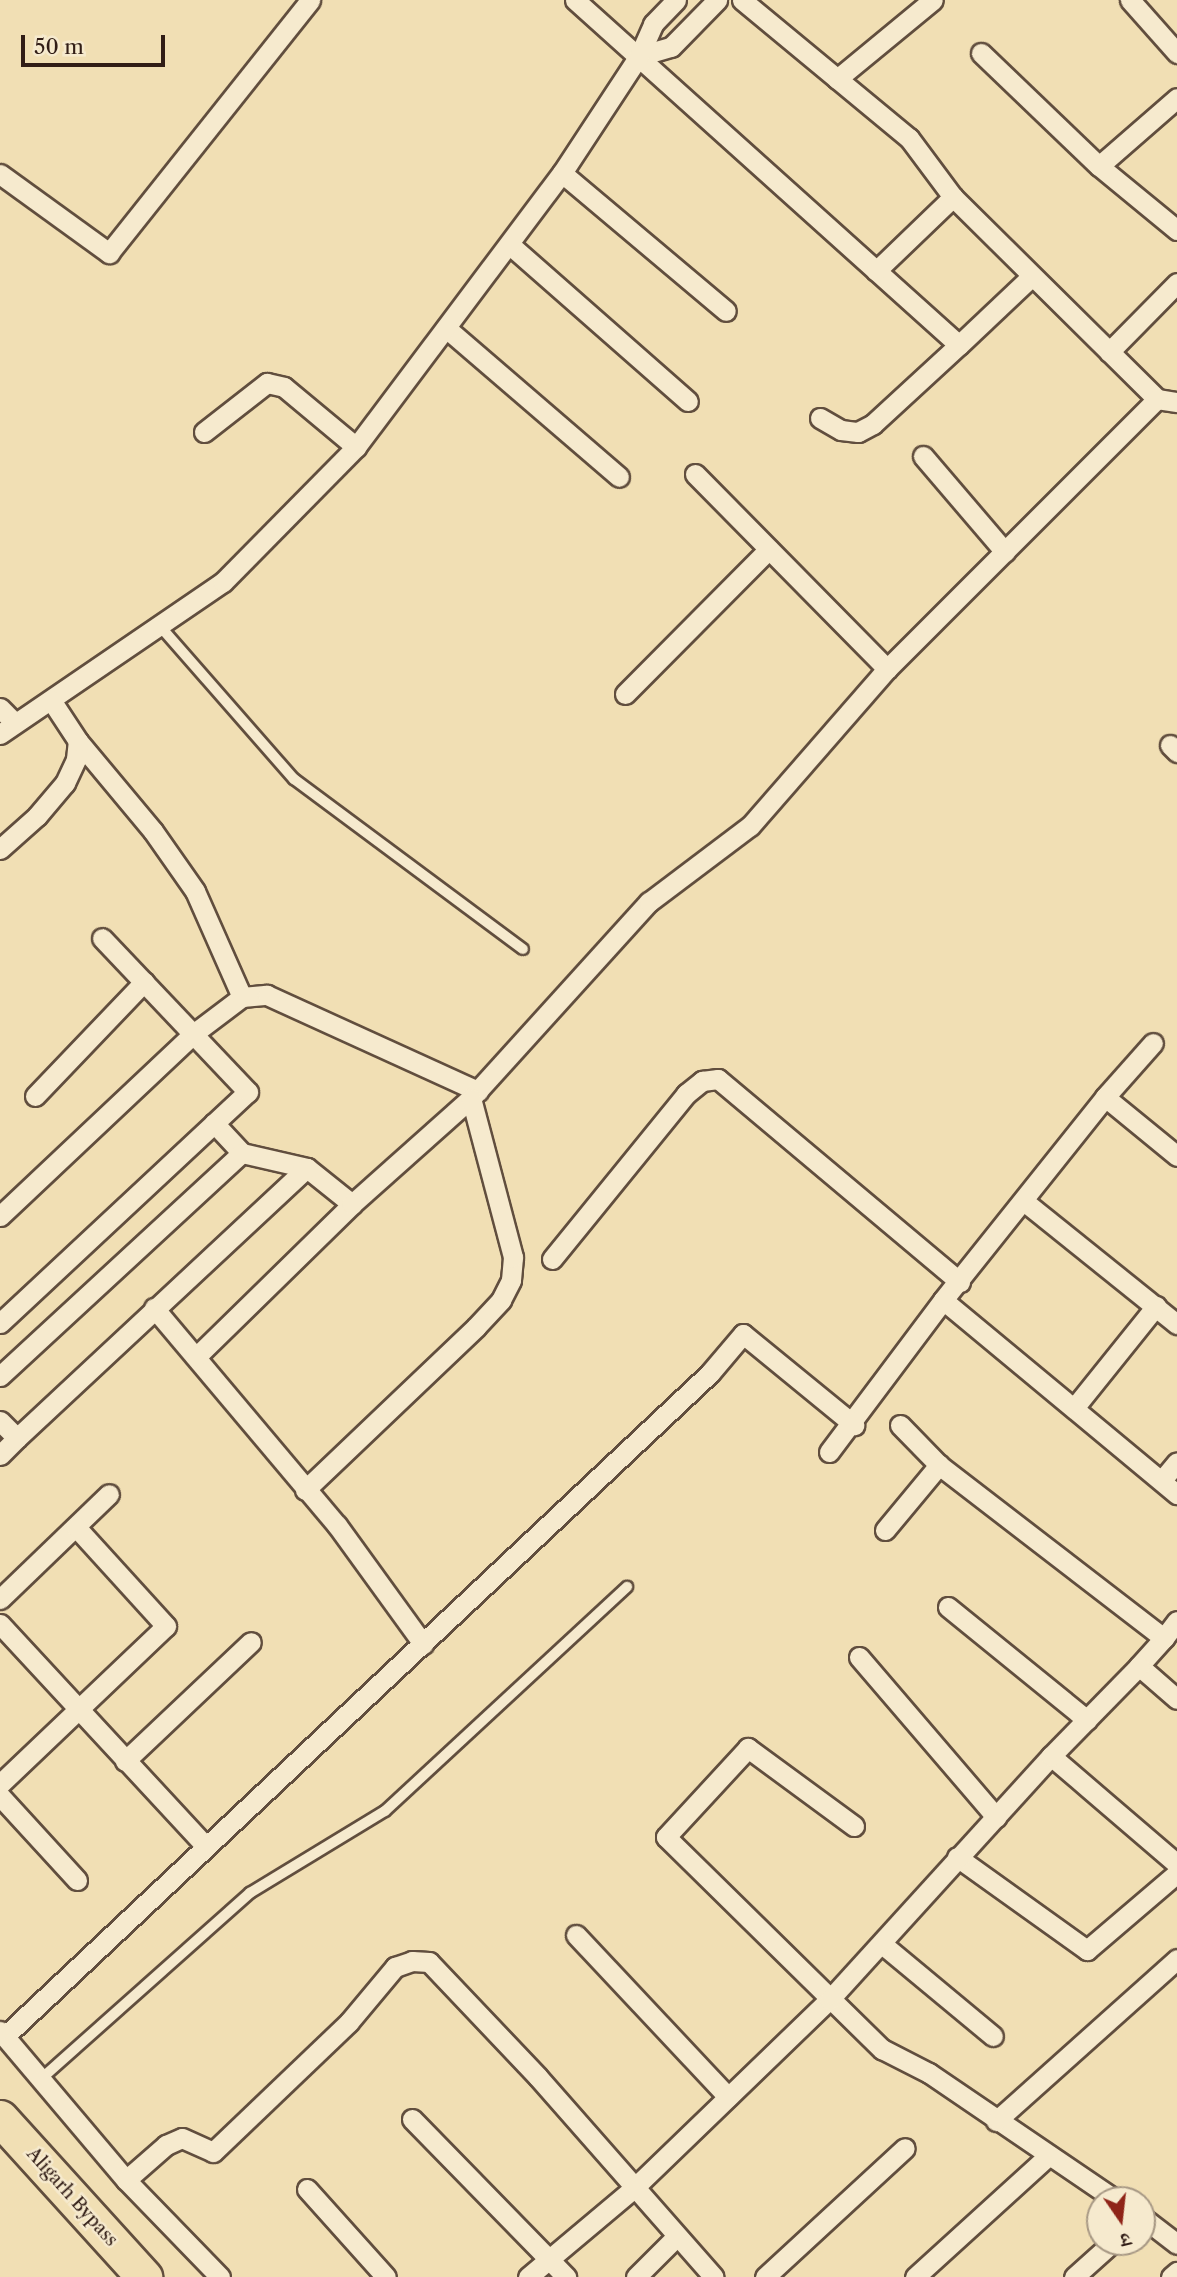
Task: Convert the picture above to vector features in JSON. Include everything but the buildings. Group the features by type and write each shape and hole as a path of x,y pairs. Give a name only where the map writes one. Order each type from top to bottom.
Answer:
{"highway":[{"name":"Aligarh Bypass","path":"0,2118 145,2277"}],"street":[{"path":"0,174 109,253 310,0"},
{"path":"575,0 959,345"},
{"path":"0,708 8,729 222,582 356,447 562,173 639,56 653,24 676,0"},
{"path":"639,56 671,47 718,0"},
{"path":"197,1356 352,1204 475,1094 649,902 750,826 887,669 1005,552 1167,401 1109,352 953,197 909,138 742,0"},
{"path":"837,79 933,0"},
{"path":"1130,0 1177,53"},
{"path":"981,53 1099,166 1177,230"},
{"path":"1099,166 1177,98"},
{"path":"562,173 726,311"},
{"path":"876,271 953,197"},
{"path":"509,244 688,401"},
{"path":"820,418 841,430 858,432 959,345 1032,276"},
{"path":"1109,352 1177,284"},
{"path":"446,328 619,477"},
{"path":"204,432 267,383 284,387 356,447"},
{"path":"923,456 1005,552"},
{"path":"695,474 887,669"},
{"path":"625,694 769,549"},
{"path":"51,700 78,741 153,831 195,891 242,997"},
{"path":"0,849 37,816 65,783 76,759 78,741"},
{"path":"0,1323 248,1092 102,938"},
{"path":"35,1096 144,982"},
{"path":"0,1216 193,1034 242,997 267,995 475,1094"},
{"path":"829,1452 854,1424 943,1300 1025,1202 1105,1097 1153,1043"},
{"path":"552,1259 685,1094 702,1081 718,1079 960,1282"},
{"path":"306,1490 484,1318 512,1280 513,1257 475,1094"},
{"path":"1105,1097 1177,1156"},
{"path":"214,1124 242,1153 307,1168 352,1204"},
{"path":"0,1376 242,1153"},
{"path":"0,1455 154,1308 307,1168"},
{"path":"1025,1202 1177,1324"},
{"path":"943,1300 1177,1494"},
{"path":"1074,1408 1156,1306"},
{"path":"154,1308 337,1525 424,1644"},
{"path":"219,2277 126,2180 2,2033 424,1644 710,1373 743,1334 854,1424"},
{"path":"0,1421 17,1438"},
{"path":"900,1425 939,1465 1164,1637"},
{"path":"1162,1480 1177,1462"},
{"path":"885,1530 939,1465"},
{"path":"0,1599 110,1494"},
{"path":"0,1784 166,1626 76,1527"},
{"path":"948,1607 1087,1720"},
{"path":"528,2277 634,2189 829,2000 957,1857 1139,1666 1177,1621"},
{"path":"0,1624 78,1712 205,1845"},
{"path":"125,1762 251,1642"},
{"path":"859,1657 996,1817"},
{"path":"1139,1666 1177,1699"},
{"path":"854,1826 748,1748 666,1838 882,2049 929,2073 1095,2186"},
{"path":"1051,1756 1177,1864"},
{"path":"0,1796 77,1880"},
{"path":"957,1857 1087,1950 1177,1872"},
{"path":"576,1935 727,2097"},
{"path":"881,1944 993,2036"},
{"path":"996,2121 1177,1959"},
{"path":"126,2180 166,2145 182,2138 213,2152 349,2022 395,1967 412,1961 429,1962 441,1971 714,2277"},
{"path":"412,2119 566,2277"},
{"path":"765,2277 905,2148"},
{"path":"915,2277 1049,2155"},
{"path":"307,2189 386,2277"},
{"path":"1156,2228 1177,2244"},
{"path":"636,2277 676,2237"},
{"path":"1074,2277 1097,2256"},
{"path":"1171,2277 1177,2272"}],"lane":[{"path":"159,625 294,779 369,839 523,949"},
{"path":"41,2079 250,1893 384,1811 627,1587"}]}
